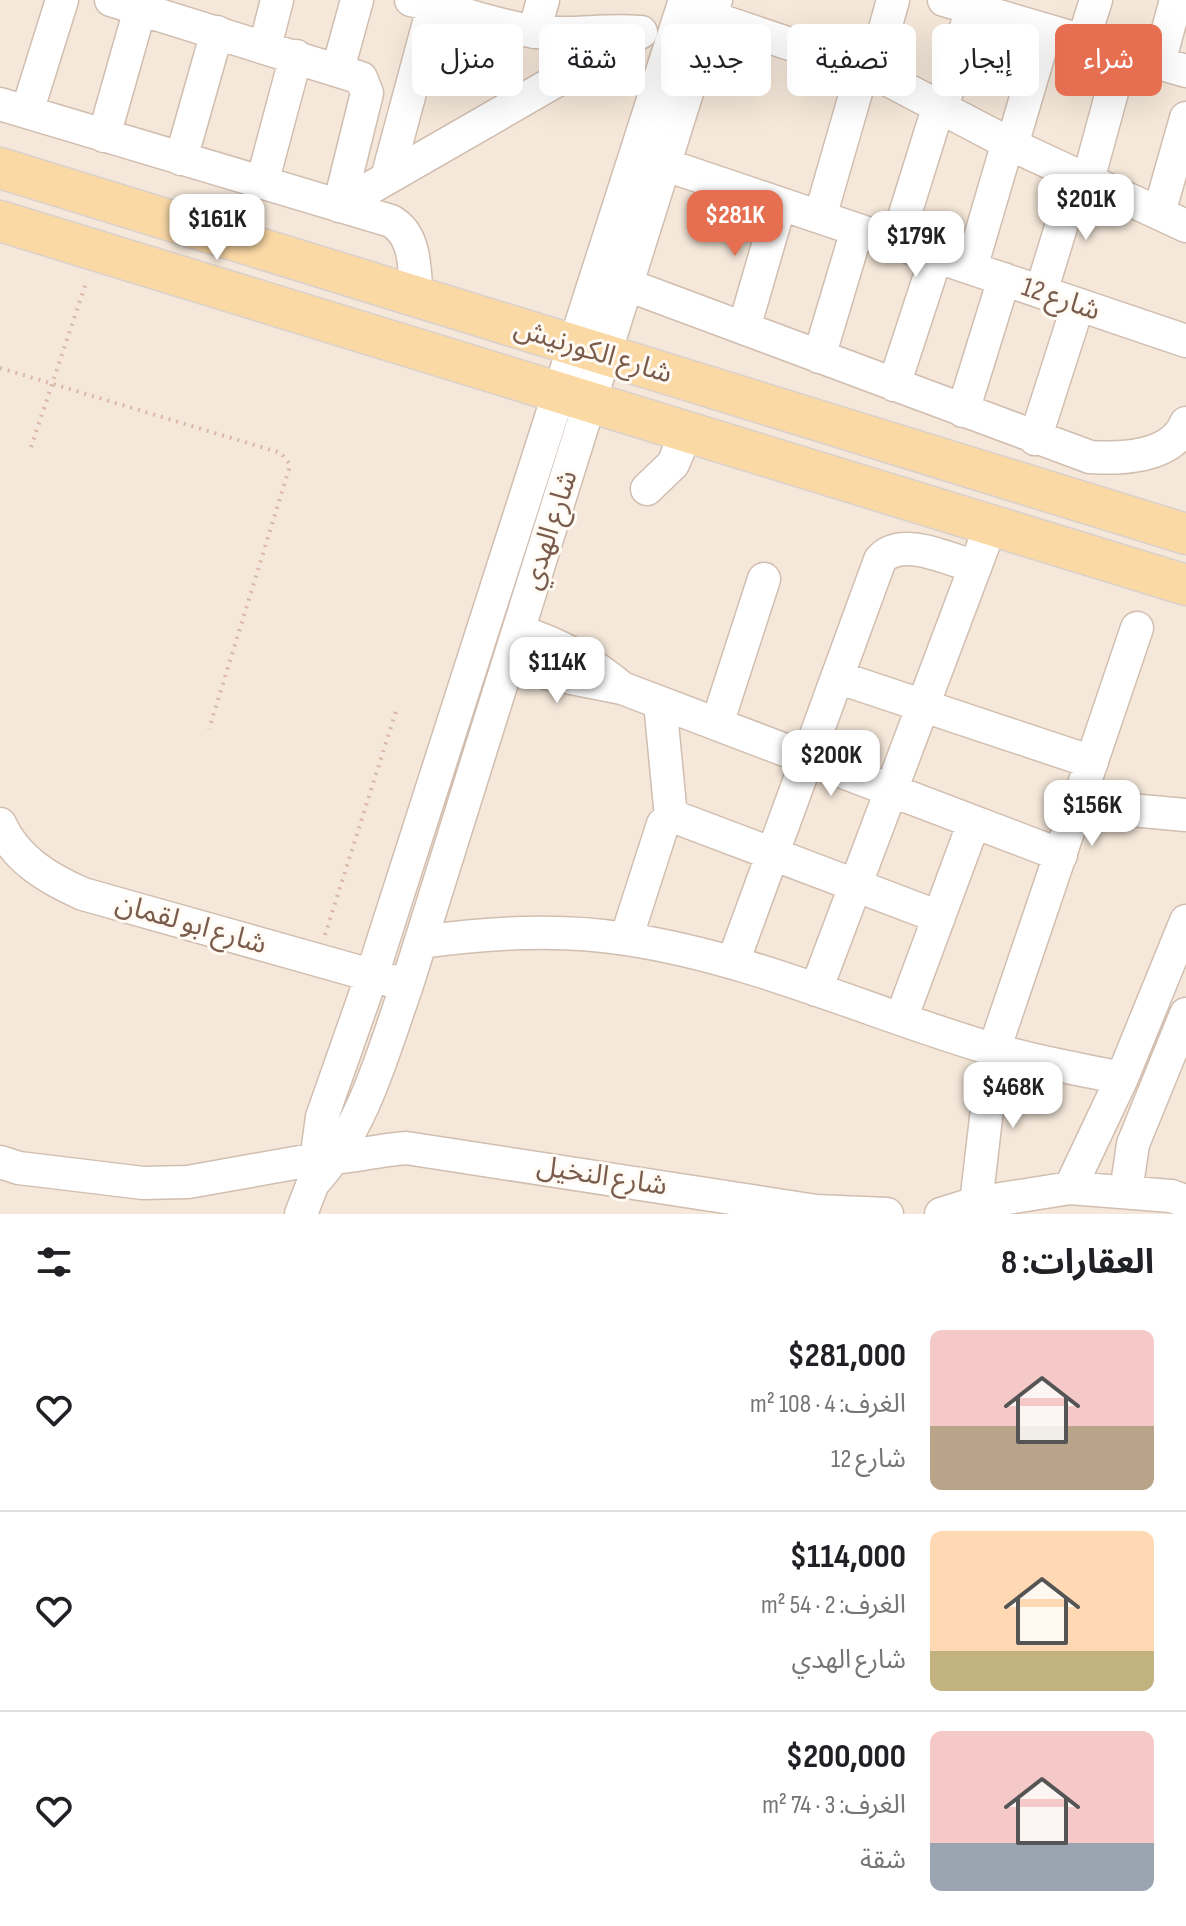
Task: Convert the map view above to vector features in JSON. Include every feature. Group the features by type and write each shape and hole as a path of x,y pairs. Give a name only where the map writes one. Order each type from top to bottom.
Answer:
{"main road":[{"name":"شارع الكورنيش","path":"0,168 1186,534"},
{"path":"85,247 87,195"},
{"name":"شارع الكورنيش","path":"0,221 1186,585"},
{"path":"241,295 255,247"}],"street":[{"path":"62,0 14,108 391,221 407,233 417,297"},
{"path":"265,47 277,0"},
{"path":"338,69 357,0"},
{"path":"534,32 543,0"},
{"path":"884,24 893,0"},
{"path":"1088,24 1096,0"},
{"path":"1172,67 1176,0"},
{"path":"387,178 427,2 539,32"},
{"path":"104,136 125,4 181,10 217,32 361,78 367,93 339,206"},
{"path":"896,243 941,107 958,4 1008,9 1055,33"},
{"path":"704,6 787,38"},
{"name":"شارع الهدي","path":"688,24 704,6"},
{"name":"شارع الهدي","path":"589,350 625,284 663,164 704,6"},
{"path":"971,268 1046,30"},
{"path":"181,159 217,32"},
{"path":"262,183 296,56"},
{"name":"شارع الهدي","path":"301,1214 322,1167 364,1108 421,942 514,644 575,397 661,80"},
{"path":"339,206 539,91"},
{"path":"916,94 1010,144 1173,220 1186,118"},
{"path":"820,217 860,96"},
{"path":"1041,292 1109,96"},
{"name":"شارع 12","path":"663,164 1186,341"},
{"path":"744,328 780,204"},
{"path":"819,357 857,230"},
{"path":"894,385 936,257"},
{"path":"963,411 1004,279"},
{"path":"625,284 1090,457 1123,459 1155,450 1183,432 1186,423"},
{"path":"1035,439 1078,305"},
{"name":"شارع الهدي","path":"322,1167 322,1117 575,397"},
{"path":"647,489 673,464 687,431"},
{"path":"816,990 991,525"},
{"path":"733,962 884,554 906,548 975,567"},
{"path":"717,724 764,579"},
{"path":"976,1203 994,1050 1137,628"},
{"path":"514,644 546,673 622,688 1061,855"},
{"path":"837,677 1092,762"},
{"path":"660,703 671,817"},
{"path":"1077,805 1186,815"},
{"path":"626,939 663,824 671,817 680,817 939,917"},
{"path":"901,1019 974,822"},
{"name":"شارع ابو لقمان","path":"0,824 25,860 52,880 83,894 407,985"},
{"path":"1070,1188 1122,1078 1186,921"},
{"path":"421,942 489,933 558,932 626,939 733,962 994,1050 1122,1078"},
{"path":"1126,1192 1133,1144 1186,1014"},
{"name":"شارع النخيل","path":"0,1162 19,1168 143,1183 188,1182 322,1167 363,1151 406,1148 816,1211 887,1214"},
{"path":"941,1214 976,1203 1070,1188 1126,1192 1174,1204"}],"path":[{"path":"31,447 51,385 85,247"},
{"path":"0,368 281,453 289,463 209,729"},
{"path":"317,960 396,711"}],"shaded area":[{"path":"0,0 1186,0 1186,1214 0,1214"}]}
